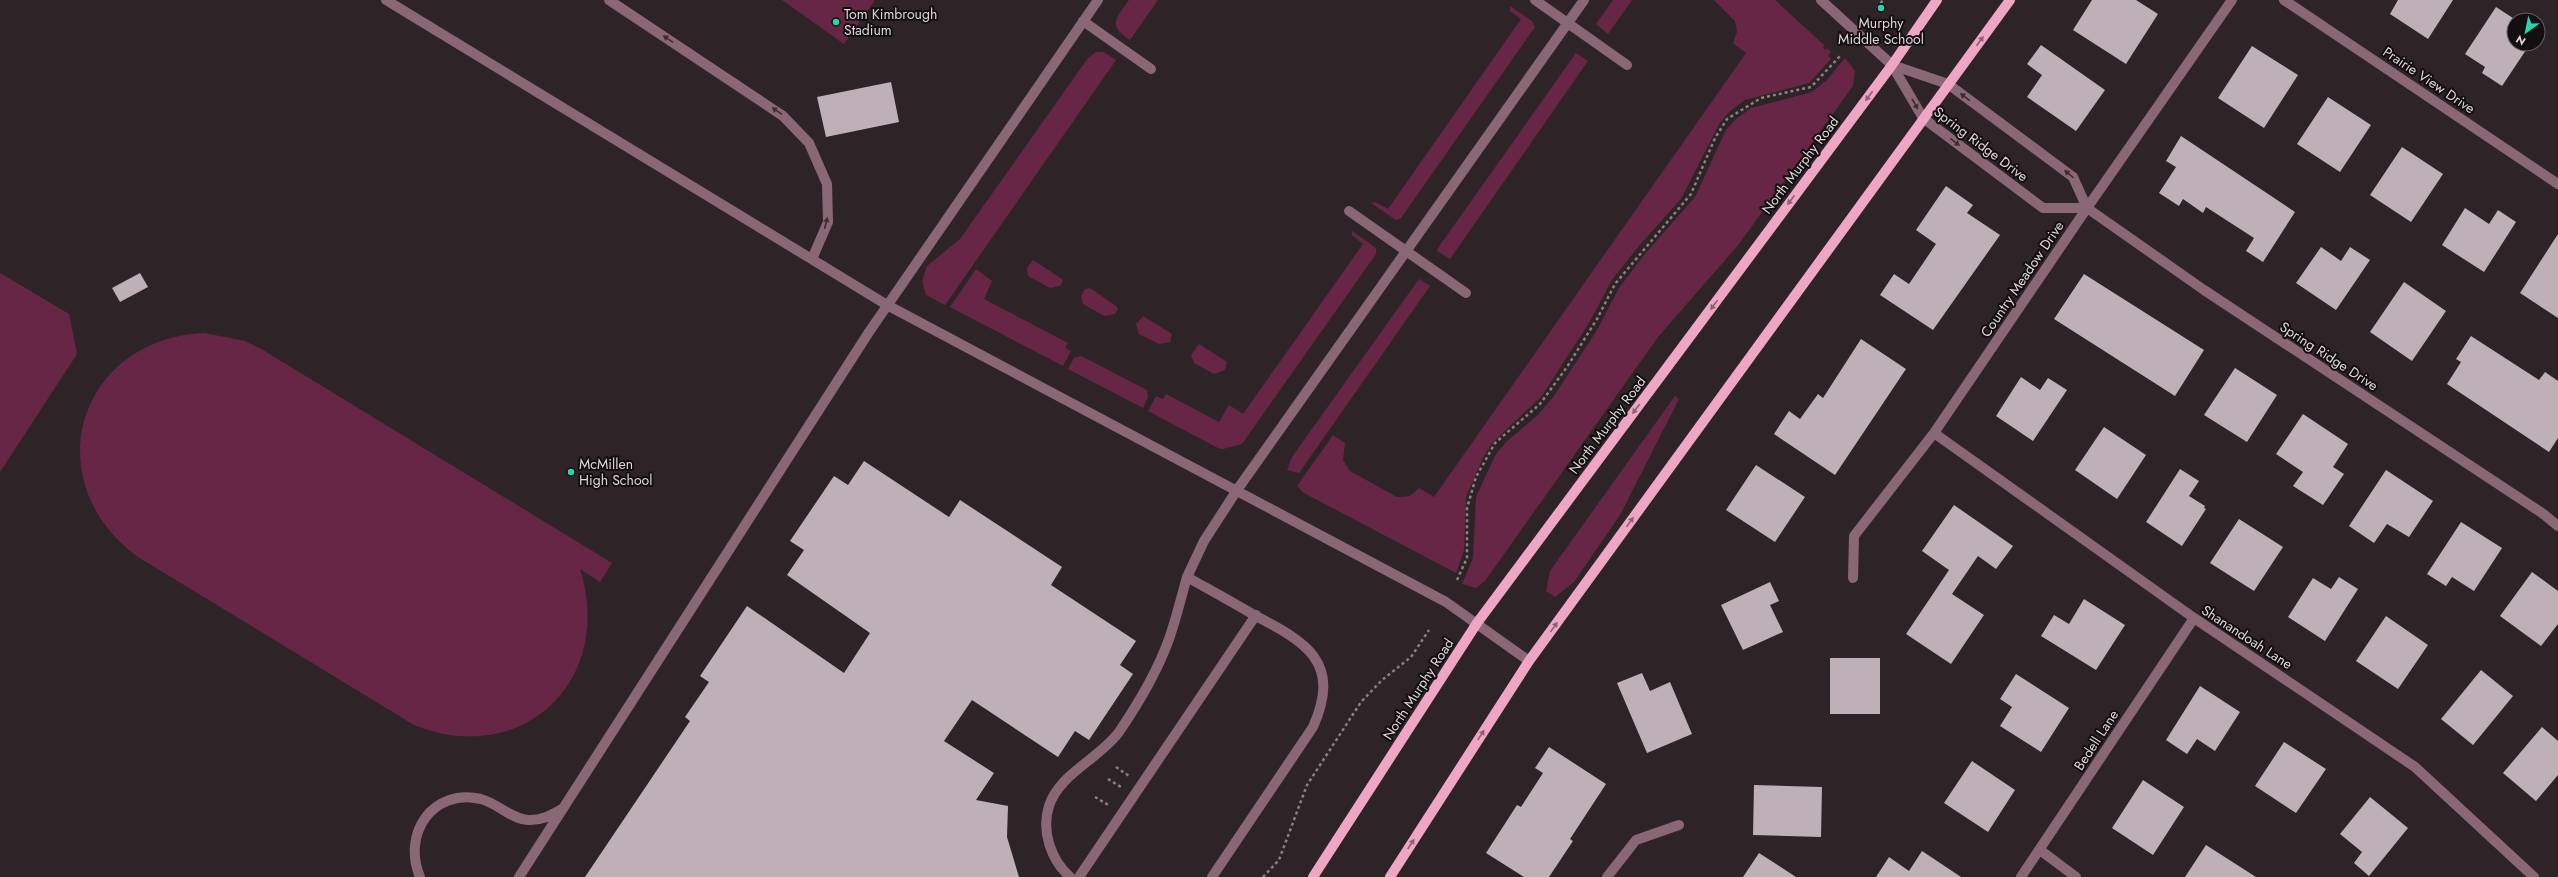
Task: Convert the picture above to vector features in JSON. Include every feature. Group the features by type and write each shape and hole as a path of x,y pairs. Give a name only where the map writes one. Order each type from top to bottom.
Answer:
{"main road":[{"name":"North Murphy Road","path":"1313,877 1477,623 1892,65 1937,0"},
{"path":"1390,877 1529,661 2010,0"}],"street":[{"path":"386,0 887,305 1446,602 1529,661"},
{"path":"609,0 783,116 809,142 827,184 828,222 812,259"},
{"path":"519,877 887,305 1098,0"},
{"path":"1535,0 1627,65"},
{"path":"1070,877 1060,867 1050,848 1046,820 1050,804 1065,780 1087,764 1118,732 1147,686 1169,640 1187,577 1204,541 1237,490 1584,0"},
{"path":"1821,0 1892,65"},
{"name":"Country Meadow Drive","path":"1853,578 1854,536 1934,434 2087,208 2232,0"},
{"name":"Prairie View Drive","path":"2284,0 2558,184"},
{"path":"1083,21 1151,69"},
{"name":"Spring Ridge Drive","path":"1892,65 1948,84 2073,177 2087,208 2204,290 2542,513 2558,526"},
{"name":"Spring Ridge Drive","path":"1892,65 1923,118 2043,208 2087,208"},
{"path":"1350,211 1466,293"},
{"name":"Shanandoah Lane","path":"1934,434 2194,618 2415,767 2534,877"},
{"path":"1187,577 1304,643 1322,674 1321,703 1313,727 1212,877"},
{"path":"1079,877 1256,615"},
{"name":"Bedell Lane","path":"2021,877 2194,618"},
{"path":"420,877 414,853 418,828 426,817 446,801 464,798 482,799 527,820 543,819 563,808"},
{"path":"1607,877 1636,840 1678,825"},
{"path":"2040,850 2076,877"}],"path":[{"path":"1877,8 1883,0"},
{"path":"1458,580 1468,558 1467,508 1476,477 1495,443 1540,404 1567,367 1597,319 1615,284 1692,194 1715,138 1727,119 1761,98 1811,87 1842,55"},
{"path":"1263,877 1279,860 1307,785 1361,702 1382,680 1411,657 1429,630"},
{"path":"1116,767 1133,778"},
{"path":"1108,779 1125,790"},
{"path":"1095,797 1113,808"}],"shaded area":[{"name":"Tom Kimbrough Stadium","path":"782,0 875,0 844,44"},
{"path":"1129,0 1158,0 1130,40 1118,30 1116,26 1120,12"},
{"path":"1613,0 1632,0 1608,34 1596,24"},
{"path":"1714,0 1775,0 1824,45 1823,48 1825,50 1827,48 1831,52 1828,56 1831,59 1809,83 1745,100 1729,112 1719,124 1681,199 1638,247 1612,280 1589,323 1541,397 1492,443 1483,458 1466,497 1464,550 1456,573 1304,493 1297,486 1333,435 1345,443 1343,460 1350,471 1397,497 1410,496 1419,488 1434,497 1746,53 1733,43 1737,32 1735,21"},
{"path":"1510,6 1532,21 1535,27 1401,218 1396,220 1371,203 1375,202 1388,209 1521,19 1510,11"},
{"path":"1096,52 1104,52 1116,60 945,305 926,295 922,281 927,266 960,239 1088,58"},
{"path":"1576,53 1588,61 1450,259 1437,251 1438,248"},
{"path":"1845,58 1855,71 1853,86 1739,244 1658,337 1485,581 1476,588 1462,584 1473,558 1476,497 1496,454 1507,441 1537,416 1554,396 1597,330 1619,288 1644,255 1695,197 1726,130 1736,119 1751,108 1812,92 1826,81"},
{"path":"1352,231 1376,248 1376,254 1242,444 1223,449 1218,448 1148,411 1156,396 1163,399 1166,394 1219,422 1229,405 1243,414 1363,244 1352,235"},
{"path":"1033,260 1062,279 1063,281 1060,286 1050,288 1028,276 1027,268"},
{"path":"976,269 992,281 984,299 1068,343 1065,348 1071,351 1063,366 950,307"},
{"path":"0,273 69,314 77,354 0,472"},
{"path":"1419,279 1430,286 1299,473 1287,470 1292,457"},
{"path":"1090,288 1116,306 1118,309 1115,314 1104,316 1083,304 1081,296 1085,289"},
{"path":"1143,316 1172,334 1170,342 1159,344 1139,334 1136,324"},
{"path":"204,333 245,341 263,350 612,563 600,582 580,569 587,609 584,646 572,679 551,705 524,724 491,735 454,735 414,725 138,557 106,526 87,491 80,455 85,419 100,387 126,360 160,341"},
{"path":"1199,344 1227,362 1225,370 1214,374 1194,363 1191,355"},
{"path":"1081,356 1147,390 1148,397 1143,408 1068,369 1074,358"},
{"path":"1675,396 1679,399 1620,515 1574,582 1555,597 1546,591 1550,571"}],"building":[{"path":"2092,0 2136,0 2158,14 2126,64 2073,30"},
{"path":"2398,0 2453,0 2428,39 2390,14"},
{"path":"2496,7 2506,14 2506,52 2525,52 2502,86 2482,73 2485,67 2465,54"},
{"path":"2041,45 2105,90 2076,131 2027,97 2042,75 2027,64"},
{"path":"2252,46 2298,75 2264,128 2218,98"},
{"path":"891,82 899,122 826,137 817,97"},
{"path":"2328,97 2371,125 2340,172 2297,144"},
{"path":"2181,136 2295,212 2263,262 2246,251 2254,238 2206,207 2203,213 2183,199 2179,206 2159,193 2176,167 2166,161"},
{"path":"2402,147 2443,174 2411,222 2370,195"},
{"path":"1946,186 1973,205 1967,213 2000,235 1933,330 1880,295 1894,274 1909,284 1936,244 1916,230"},
{"path":"2465,208 2489,224 2498,210 2516,222 2484,272 2442,245"},
{"path":"2558,234 2558,318 2520,293"},
{"path":"2321,247 2341,261 2350,247 2370,260 2336,310 2296,283"},
{"path":"140,273 148,287 120,302 112,288"},
{"path":"2084,274 2204,350 2175,396 2054,319"},
{"path":"2404,282 2446,311 2412,361 2370,332"},
{"path":"2471,336 2539,380 2545,372 2558,381 2558,438 2549,452 2447,384 2461,362 2456,359"},
{"path":"1861,339 1906,369 1835,475 1774,434 1789,411 1800,419 1818,394 1823,398"},
{"path":"2235,368 2277,395 2247,442 2204,415"},
{"path":"2021,377 2040,390 2048,378 2067,390 2033,441 1996,416"},
{"path":"2303,414 2348,444 2333,467 2344,474 2323,505 2293,486 2303,472 2276,454"},
{"path":"2104,427 2146,455 2117,499 2075,470"},
{"path":"864,461 949,517 960,500 1062,567 1051,585 1136,641 1120,665 1133,674 1089,740 1075,731 1058,757 972,700 944,741 994,773 976,800 1008,806 1007,837 1019,877 585,877 690,721 685,717 709,682 700,676 747,606 844,673 870,633 787,575 804,550 790,541 834,476 848,485"},
{"path":"1756,465 1805,497 1775,542 1726,510"},
{"path":"2180,469 2199,481 2189,496 2205,506 2204,508 2206,509 2182,546 2146,522"},
{"path":"2386,470 2433,501 2409,537 2387,524 2374,543 2349,526"},
{"path":"1954,505 2013,546 1996,569 1978,556 1952,594 1984,615 1951,664 1906,634 1949,570 1922,551"},
{"path":"2239,519 2283,547 2254,591 2210,563"},
{"path":"2461,522 2502,548 2474,591 2452,577 2446,586 2427,574"},
{"path":"2532,572 2558,591 2558,624 2541,646 2500,616"},
{"path":"2339,577 2358,589 2325,641 2288,617 2313,578 2331,589"},
{"path":"1770,582 1779,601 1770,605 1783,632 1743,650 1721,605"},
{"path":"2084,599 2125,625 2096,670 2041,636 2054,615 2069,624"},
{"path":"2386,616 2428,645 2398,689 2356,661"},
{"path":"1830,658 1880,658 1880,714 1830,714"},
{"path":"2481,670 2513,696 2473,745 2441,719"},
{"path":"1642,673 1650,691 1670,682 1692,734 1647,753 1617,683"},
{"path":"2016,674 2069,708 2041,752 2000,726 2012,707 2000,699"},
{"path":"2200,686 2240,712 2215,751 2197,739 2187,754 2166,740"},
{"path":"2542,727 2558,741 2558,775 2536,801 2503,773"},
{"path":"2284,742 2326,769 2296,813 2255,786"},
{"path":"1549,747 1606,784 1570,839 1573,841 1549,877 1524,877 1486,853 1517,805 1521,807 1543,773 1535,768"},
{"path":"1972,761 2015,790 1988,832 1944,803"},
{"path":"2143,780 2184,807 2153,855 2112,828"},
{"path":"1754,785 1822,787 1821,837 1753,835"},
{"path":"2370,797 2408,828 2369,876 2354,863 2362,852 2340,834"},
{"path":"2206,845 2256,877 2185,877"},
{"path":"1922,851 1961,877 1876,877 1889,857 1909,871"},
{"path":"1759,853 1796,877 1743,877"}],"place":[{"name":"Murphy Middle School","path":"1881,8"},
{"name":"Tom Kimbrough Stadium","path":"836,22"},
{"name":"McMillen High School","path":"571,472"}]}
